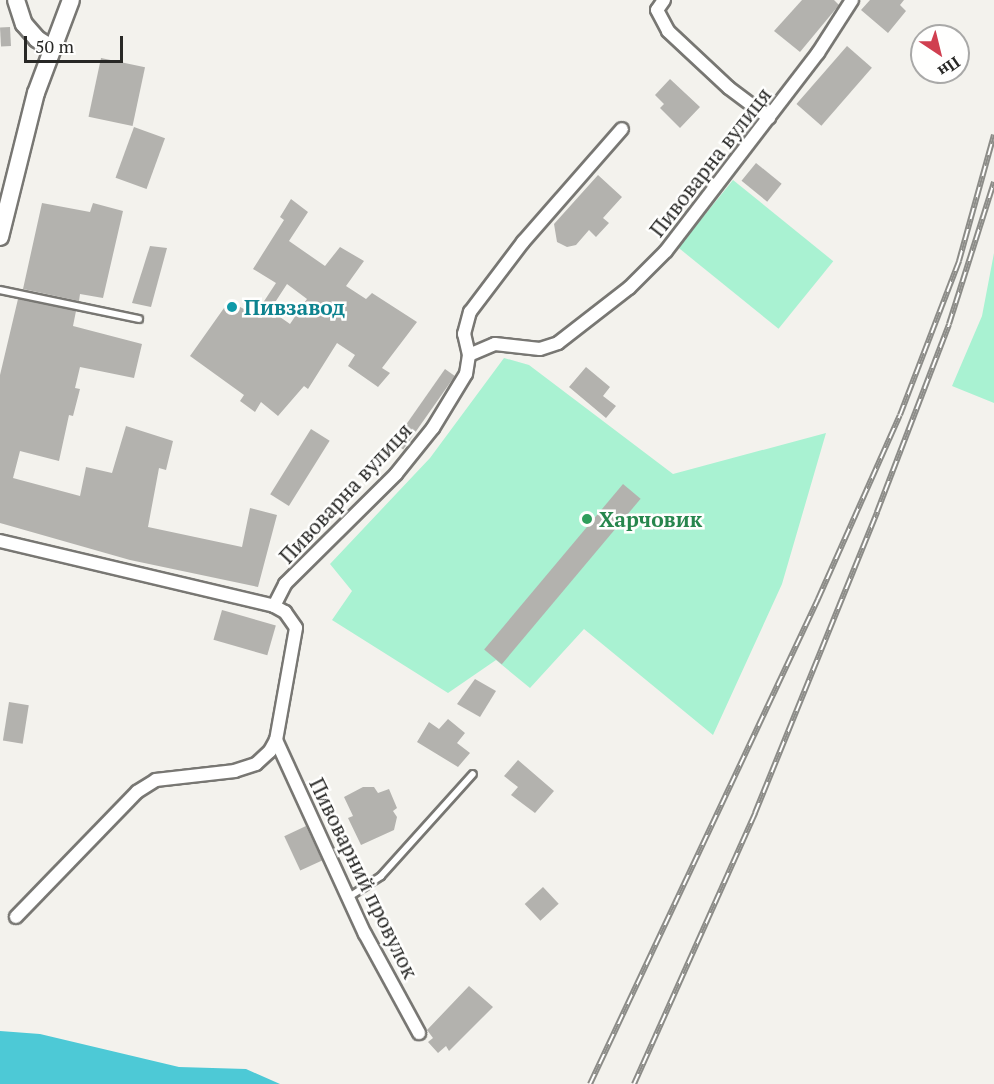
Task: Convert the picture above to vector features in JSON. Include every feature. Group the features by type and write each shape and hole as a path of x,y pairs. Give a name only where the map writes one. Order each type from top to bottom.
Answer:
{"main road":[{"path":"16,0 24,24 37,39 50,47"},
{"path":"0,237 50,47 71,0"}],"street":[{"path":"664,0 657,10 668,31 729,88 769,118"},
{"name":"Пивоварна вулиця","path":"274,606 285,584 396,474 433,428 466,374 469,355 495,344 540,349 558,343 629,288 666,251 818,53 852,0"},
{"path":"469,355 464,334 470,312 523,242 622,129"},
{"path":"0,541 274,606 285,612 296,628 276,740 256,764 236,771 156,780 136,792 16,917"},
{"name":"Пивоварний провулок","path":"276,740 349,897 419,1033"}],"lane":[{"path":"0,290 139,319"},
{"path":"349,897 381,876 473,774"}],"green space":[{"path":"733,180 833,261 779,329 678,248"},
{"path":"994,253 994,403 952,386 982,316"},
{"name":"Харчовик","path":"504,358 529,365 673,474 826,433 782,584 713,735 584,629 530,688 496,660 448,693 332,620 352,591 330,564 430,458"}],"water":[{"path":"0,1031 40,1034 179,1067 246,1069 280,1084 0,1084"}],"building":[{"path":"802,0 834,0 839,5 800,52 774,31"},
{"path":"870,0 904,0 900,5 906,11 888,33 861,10"},
{"path":"10,27 11,46 1,46 0,28"},
{"path":"847,46 872,68 821,126 796,104"},
{"path":"101,58 145,67 133,126 89,117"},
{"path":"670,79 700,107 680,128 660,108 664,104 655,95"},
{"path":"134,127 165,138 147,189 116,178"},
{"path":"756,163 782,184 767,202 742,181"},
{"path":"598,175 622,197 603,218 609,223 596,237 589,230 576,245 567,247 557,242 554,224"},
{"path":"291,199 308,212 289,241 325,266 340,247 364,261 346,286 366,299 372,293 417,322 382,368 390,373 378,387 348,366 355,355 337,343 308,389 304,386 278,416 261,402 255,412 240,401 244,395 190,356 229,301 255,315 276,283 253,269 284,220 280,217","holes":["287,284 307,299 290,324 270,310"]},
{"path":"42,203 90,212 93,203 123,211 103,298 80,294 79,301 23,289"},
{"path":"150,246 167,248 151,307 132,303"},
{"path":"18,299 76,311 73,326 142,344 134,378 80,367 75,388 80,389 73,416 69,415 59,461 20,451 13,478 80,496 86,467 112,473 126,426 173,441 166,470 159,468 148,527 242,547 250,508 277,515 258,587 130,560 0,523 0,375"},
{"path":"586,367 610,387 603,396 616,406 606,418 569,387"},
{"path":"445,369 455,376 403,450 393,443"},
{"path":"311,429 330,441 289,506 270,494"},
{"path":"623,484 641,499 502,664 484,649"},
{"path":"222,610 276,625 267,655 213,640"},
{"path":"475,679 496,691 480,717 457,704"},
{"path":"9,702 29,705 23,744 3,741"},
{"path":"448,719 465,733 457,743 470,753 458,767 417,742 429,722 439,729"},
{"path":"518,760 554,791 535,813 511,795 518,787 504,776"},
{"path":"363,787 374,787 378,793 389,789 397,808 393,811 397,817 394,830 361,845 348,818 353,816 344,797"},
{"path":"306,826 322,860 300,871 284,836"},
{"path":"543,887 559,904 540,921 525,904"},
{"path":"469,986 493,1007 449,1051 446,1046 438,1053 428,1042 433,1038 427,1030"}],"railway":[{"path":"590,1084 818,599 900,415 959,261 994,135"},
{"path":"634,1084 755,813 877,512 949,324 994,182"}],"place":[{"name":"Пивзавод","path":"232,307"},
{"name":"Харчовик","path":"587,519"}]}
